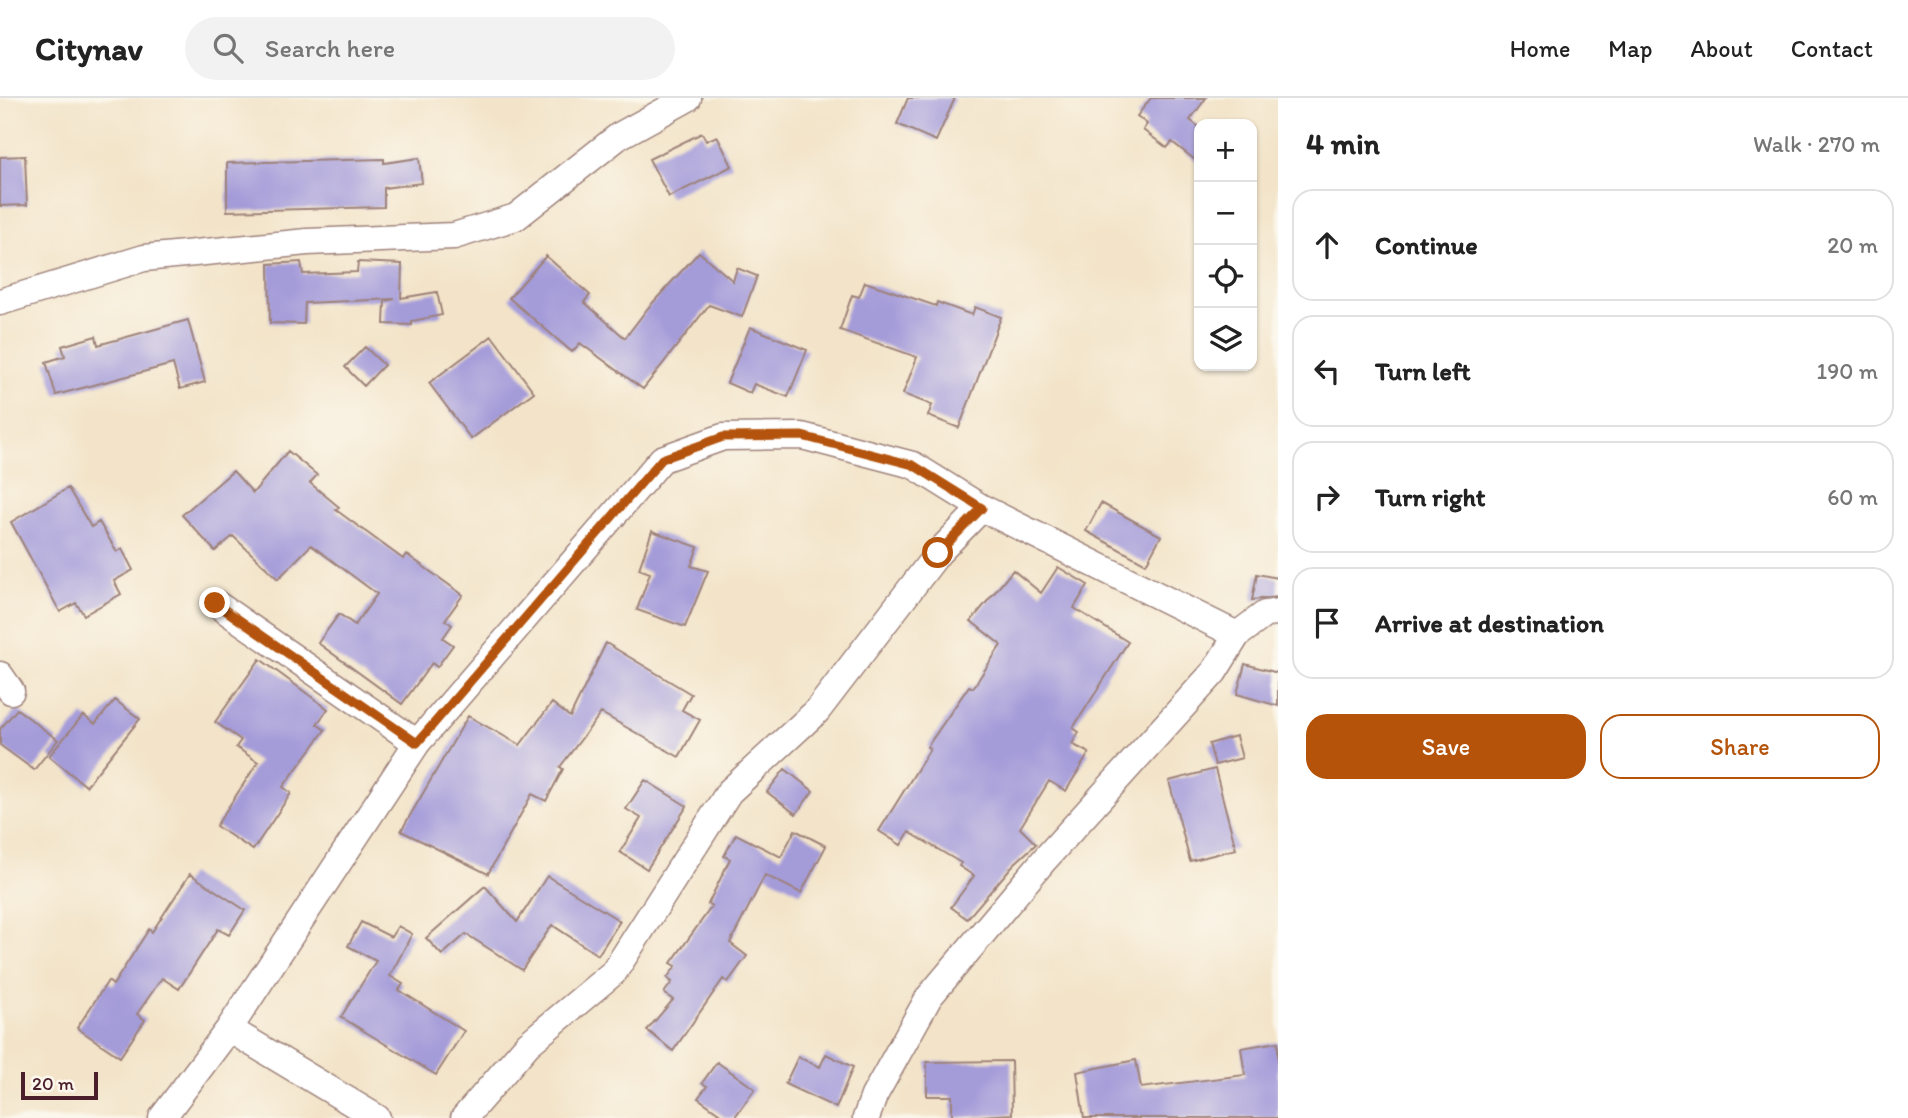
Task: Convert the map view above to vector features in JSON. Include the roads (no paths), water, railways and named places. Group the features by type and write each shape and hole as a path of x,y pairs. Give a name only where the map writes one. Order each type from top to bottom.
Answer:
{"street":[{"path":"0,302 144,258 307,242 454,236 516,217 619,136 688,98"},
{"path":"162,1118 229,1029 417,743 662,459 723,437 802,436 913,465 982,508 1237,635"},
{"path":"464,1118 528,1044 614,972 729,792 817,711 938,553 982,508"},
{"path":"215,603 417,743"},
{"path":"866,1118 874,1096 929,997 1045,859 1214,672 1237,635 1265,614 1278,612"},
{"path":"229,1029 377,1118"}]}
